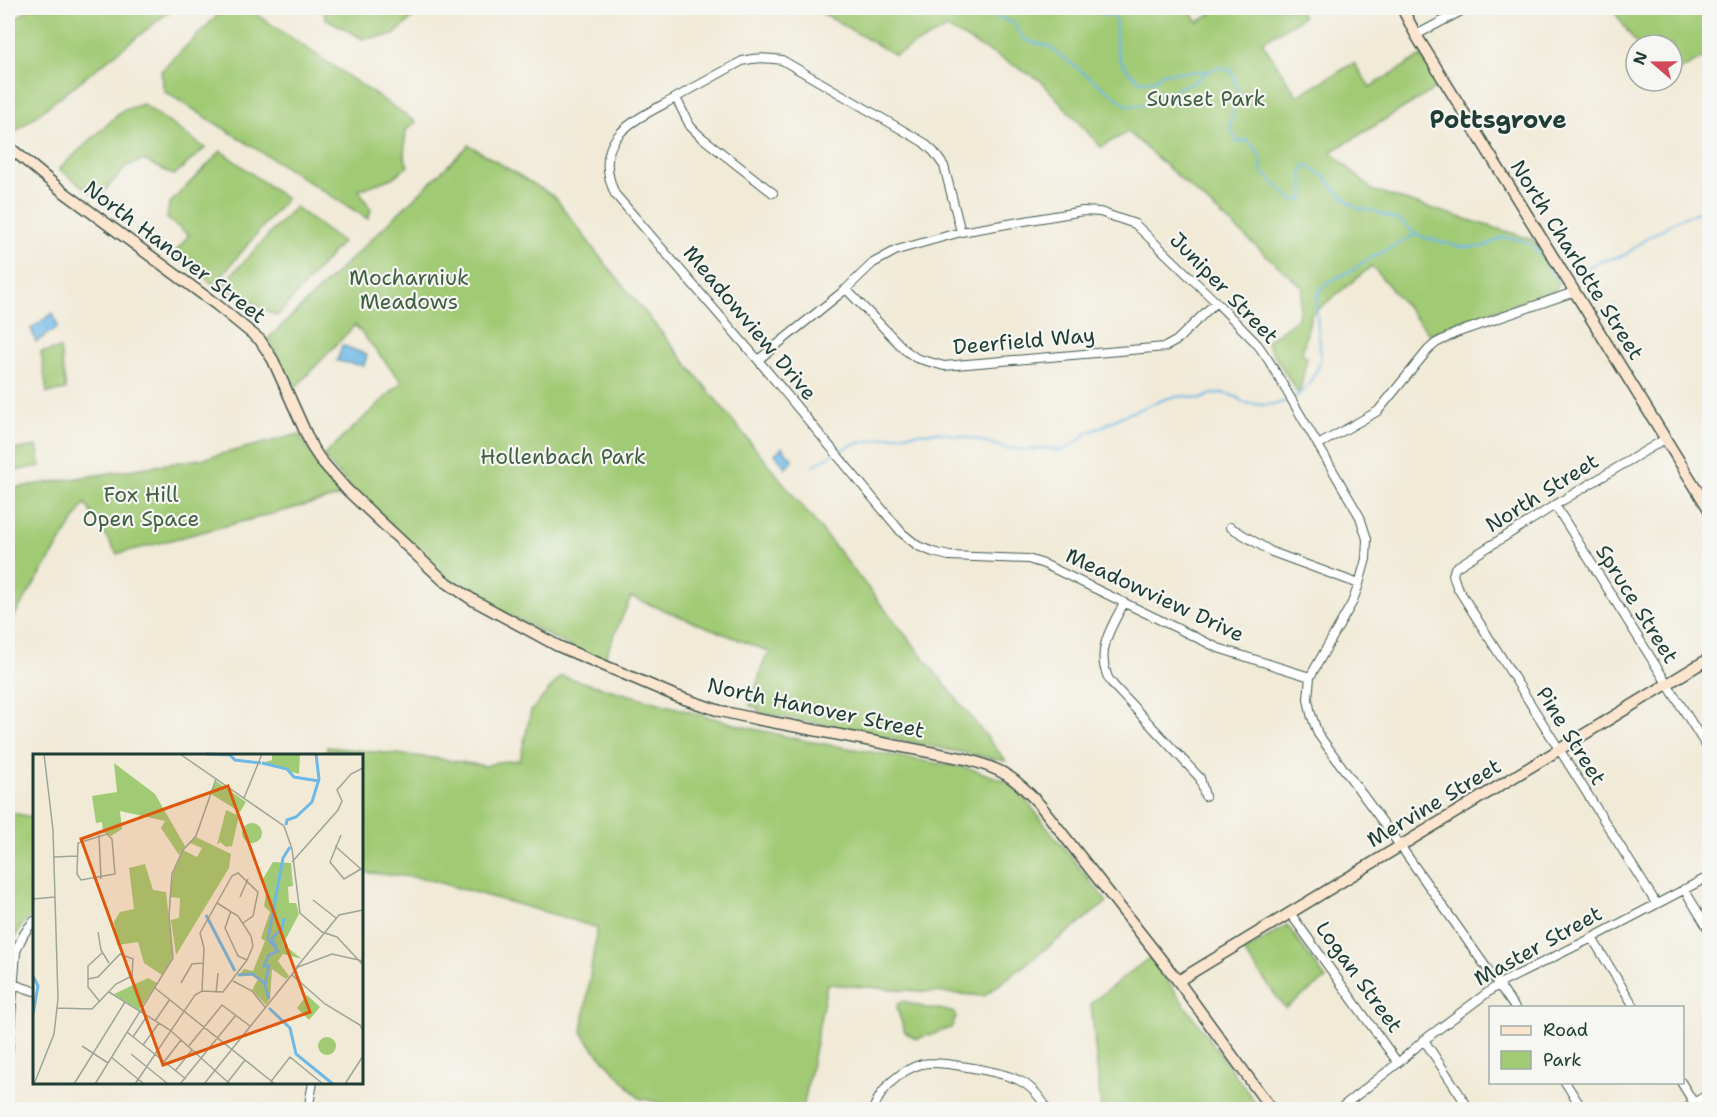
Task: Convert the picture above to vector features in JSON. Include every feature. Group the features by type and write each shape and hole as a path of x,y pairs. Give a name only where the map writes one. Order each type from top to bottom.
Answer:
{"street":[{"name":"North Charlotte Street","path":"1402,8 1416,35 1566,280 1710,511"},
{"path":"1416,35 1467,8"},
{"name":"Meadowview Drive","path":"961,232 944,166 934,152 923,142 782,60 752,58 742,62 638,117 622,130 610,149 607,171 615,194 758,360 902,533 918,546 949,556 1028,559 1044,564 1218,648 1310,677"},
{"path":"676,98 690,126 700,136 773,193"},
{"name":"North Hanover Street","path":"8,146 61,190 217,305 260,340 273,360 289,399 320,459 347,490 456,590 558,646 676,696 720,711 756,719 966,759 1002,771 1024,787 1178,981 1272,1110"},
{"name":"Juniper Street","path":"758,360 846,289 873,263 897,250 961,232 1083,211 1100,212 1136,224 1258,345 1360,517 1367,539 1366,559 1352,603 1310,677 1308,699 1311,714 1318,734 1514,1006"},
{"name":"Deerfield Way","path":"846,289 905,350 916,358 944,366 1165,347 1176,340 1216,302"},
{"path":"1318,445 1378,411 1436,343 1456,333 1574,292"},
{"name":"North Street","path":"1457,586 1453,575 1455,568 1665,439"},
{"name":"Spruce Street","path":"1555,505 1710,752"},
{"path":"1230,527 1272,552 1359,584"},
{"name":"Pine Street","path":"1457,586 1656,903"},
{"path":"1124,603 1108,633 1103,650 1107,675 1115,687 1200,778 1205,796"},
{"name":"Mervine Street","path":"1178,981 1710,658"},
{"name":"Master Street","path":"1338,1110 1424,1040 1499,984 1710,876"},
{"path":"1684,889 1710,932"},
{"name":"Logan Street","path":"1290,913 1398,1063"},
{"path":"8,1056 16,952 21,938 33,922"},
{"path":"1592,938 1634,1006"},
{"path":"14,984 33,991"},
{"name":"Logan Street","path":"1424,1040 1470,1110"},
{"path":"873,1110 882,1092 896,1077 920,1065 940,1062 1007,1075 1018,1080 1039,1097 1047,1110"},
{"path":"308,1110 313,1084"},
{"path":"1566,1084 1583,1110"},
{"path":"1682,1084 1694,1102"},
{"path":"1683,1110 1710,1093"},
{"path":"1348,1102 1353,1110"}],"green space":[{"path":"31,8 174,8 14,133 8,127 8,24"},
{"path":"225,8 247,8 416,122 406,130 404,156 408,166 392,178 359,190 371,210 368,219 164,91 161,71"},
{"path":"323,8 423,8 394,35 363,39 325,18"},
{"name":"Sunset Park","path":"813,8 1188,8 1198,22 1220,8 1298,8 1303,17 1262,42 1297,96 1354,63 1370,87 1421,56 1440,86 1331,152 1372,190 1534,240 1559,282 1553,291 1452,325 1430,335 1372,266 1311,315 1302,353 1307,357 1299,395 1266,342 1298,318 1303,288 1128,132 1101,147 1040,80 947,28 895,55"},
{"path":"1612,8 1709,8 1709,55 1684,68 1684,33 1629,33"},
{"path":"143,104 205,148 174,175 143,160 127,166 98,198 59,169 122,111"},
{"name":"Hollenbach Park","path":"469,145 555,197 596,252 1006,761 757,712 759,708 750,706 765,658 770,652 631,597 603,661 499,610 446,578 356,494 323,456 402,382 355,325 292,391 268,339"},
{"path":"221,151 286,199 214,285 174,254 189,235 167,219 169,204"},
{"path":"295,207 342,242 277,316 221,286"},
{"path":"60,349 66,390 47,393 41,352"},
{"name":"Fox Hill Open Space","path":"299,434 320,466 345,495 117,554 85,503 8,626 8,489 206,458"},
{"path":"37,446 41,466 8,472 8,451"},
{"path":"561,676 745,727 807,741 971,769 1006,781 1025,799 1107,902 984,996 827,984 803,1109 691,1109 639,1098 593,1048 582,1032 597,928 422,878 363,872 363,754 326,754 327,747 486,766 497,762 520,760 531,711"},
{"path":"8,812 31,817 33,825 33,915 25,921 8,950"},
{"path":"1287,925 1326,979 1285,1008 1244,952"},
{"path":"1150,957 1260,1109 1101,1109 1091,1003"},
{"path":"903,1001 954,1013 956,1017 951,1028 916,1039 905,1032 897,1009 898,1003"}],"water":[{"path":"53,313 58,327 36,342 31,329"},
{"path":"342,345 367,355 364,366 337,361"},
{"path":"782,447 793,460 786,468 775,454"}],"waterway":[{"path":"975,8 1013,23 1025,40 1048,46 1128,106 1161,100 1214,69 1232,71 1239,96 1231,118 1231,129 1237,142 1245,140 1256,149 1262,160 1261,169 1265,175 1293,200 1304,198 1302,171 1306,165 1325,177 1351,204 1359,209 1372,210 1400,221 1416,234 1460,247 1483,247 1504,237 1524,241 1542,256 1553,275 1560,276"},
{"path":"1096,8 1100,14 1115,16 1120,59 1127,69 1141,81 1154,80 1163,73 1205,71"},
{"path":"1569,274 1625,255 1679,219 1710,208"},
{"path":"1293,398 1306,388 1318,368 1321,357 1316,308 1317,297 1321,289 1328,282 1416,234"},
{"path":"838,452 854,444 899,435 938,432 979,440 1004,448 1025,450 1048,448 1062,451 1088,432 1168,398 1186,396 1201,399 1222,393 1237,397 1244,403 1265,405 1288,400"},
{"path":"812,466 833,454"}],"district":[{"name":"Pottsgrove","path":"1498,120"}],"park label":[{"name":"Mocharniuk Meadows","path":"409,290"}]}
